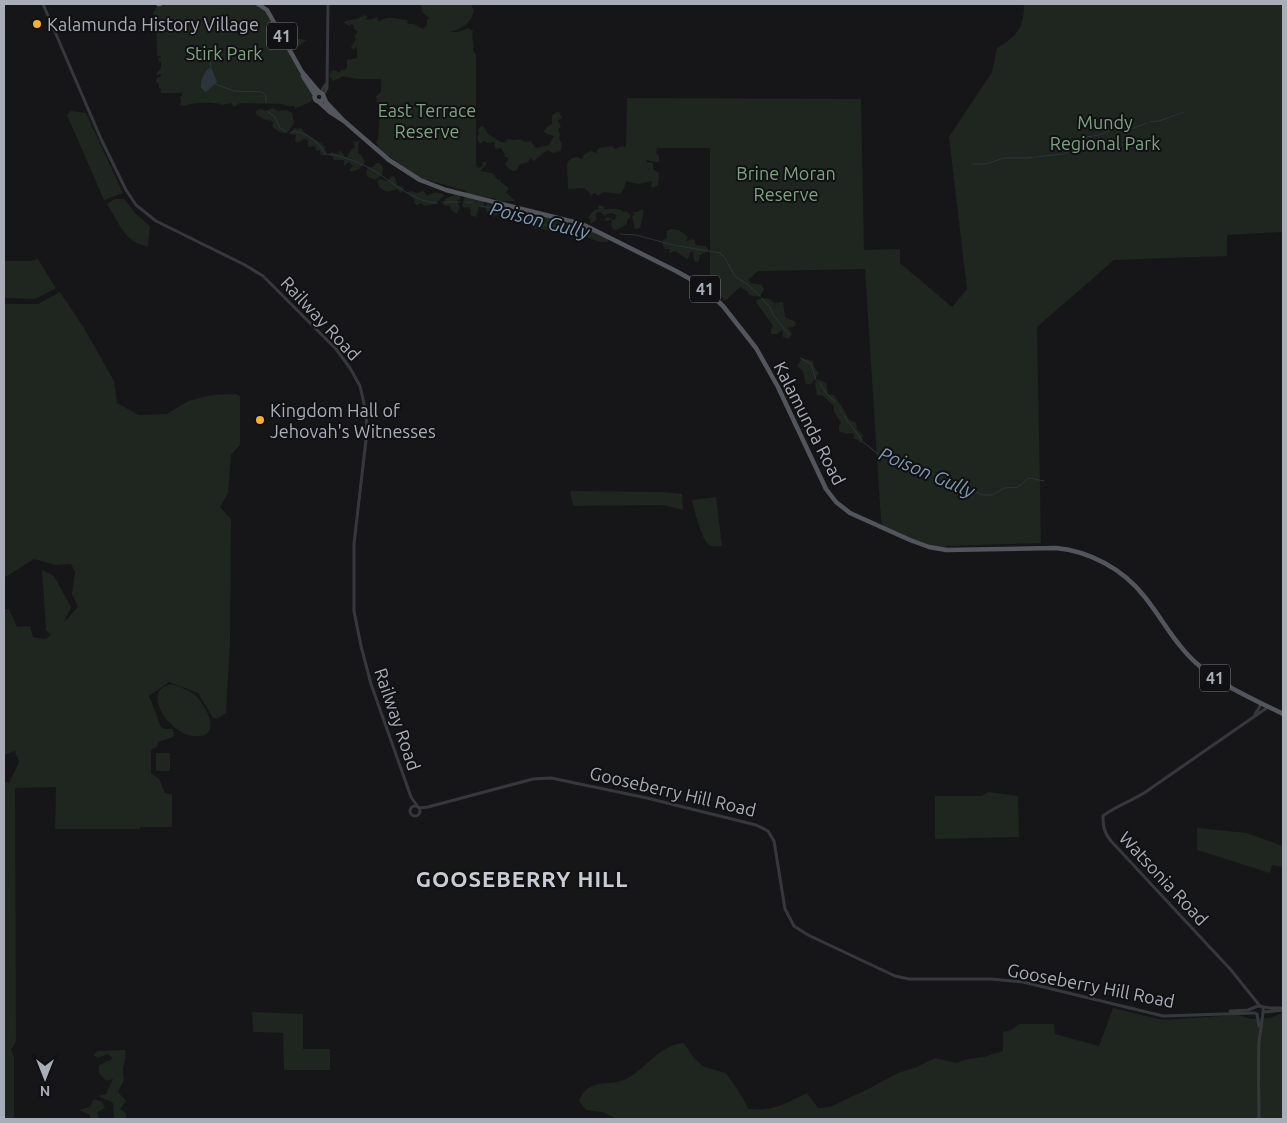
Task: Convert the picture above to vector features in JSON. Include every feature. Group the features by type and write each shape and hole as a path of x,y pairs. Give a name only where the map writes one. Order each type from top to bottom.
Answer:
{"main road":[{"name":"Kalamunda Road","path":"258,4 267,10 302,72 306,83 320,94 344,121 389,160 420,180 446,190 582,224 701,285 723,306 756,348 775,381 826,489 836,502 850,513 915,542 946,550 1056,548 1092,557 1120,573 1138,589 1181,648 1196,663 1218,680 1283,714"},
{"name":"Kalamunda Road","path":"320,94 315,99 344,121"}],"street":[{"name":"Railway Road","path":"43,4 100,139 126,190 136,205 156,221 246,265 263,276 329,342 350,368 360,386 366,412 367,431 354,544 354,611 371,684 411,798 412,807"},
{"path":"320,94 327,83 328,4"},
{"name":"Watsonia Road","path":"1253,716 1260,708 1261,703"},
{"name":"Watsonia Road","path":"1262,1010 1231,970 1114,846 1106,835 1103,826 1103,816 1144,793 1268,706"},
{"name":"Gooseberry Hill Road","path":"418,807 428,807 532,778 551,778 647,798 747,822 762,827 772,837 785,909 794,926 808,935 896,976 909,979 1014,980 1153,1015 1171,1017 1256,1014 1262,1010"},
{"name":"Railway Road","path":"411,798 418,807"},
{"path":"412,807 418,807 420,813 416,816 412,815 412,807"},
{"name":"Gooseberry Hill Road","path":"420,813 428,807"},
{"path":"1255,999 1260,1041"},
{"name":"Gooseberry Hill Road","path":"1215,1014 1255,1008 1262,1010"},
{"path":"1259,1119 1262,1010 1283,1009"}],"green space":[{"name":"Stirk Park","path":"158,4 258,4 264,7 284,39 287,37 306,40 297,48 289,45 315,95 310,102 295,109 294,106 282,104 240,103 234,107 231,103 222,105 204,103 180,105 181,100 179,97 182,96 182,93 161,93 159,84 156,82 157,78 161,76 161,74 156,74 161,68 161,62 158,60 161,56 157,56 156,18 153,14"},
{"name":"East Terrace Reserve","path":"419,4 473,4 473,15 468,22 450,32 458,32 468,28 473,31 473,50 476,55 476,165 478,168 483,166 482,162 487,162 480,171 492,173 498,180 501,179 500,182 508,187 506,192 515,201 498,201 494,198 466,194 466,191 420,178 416,174 415,176 407,171 407,169 377,148 380,106 377,103 376,96 381,92 381,79 357,79 341,76 333,81 329,76 332,70 339,73 341,70 345,70 347,60 357,58 357,47 353,49 351,47 356,39 354,35 357,34 357,31 354,29 354,25 350,24 350,26 344,23 345,21 357,19 365,15 367,16 366,20 377,17 379,22 385,18 407,20 408,24 414,24 423,29 427,25 429,18 422,12 421,5"},
{"name":"Mundy Regional Park","path":"1024,4 1283,4 1283,232 1227,235 1227,256 1114,260 1037,327 1041,543 947,546 946,550 929,547 884,529 881,520 865,269 758,271 748,280 751,283 762,285 764,289 760,297 749,295 748,292 740,287 725,301 710,284 710,148 657,148 656,153 659,156 659,162 647,160 646,162 653,163 653,169 659,173 658,185 653,188 651,186 652,181 638,184 626,181 624,189 620,194 603,192 598,196 595,193 590,196 590,193 584,188 568,189 567,164 573,158 578,157 582,159 584,155 591,151 596,153 599,148 612,146 615,149 622,146 626,147 627,98 861,99 864,250 900,249 900,263 952,307 967,289 949,137 992,72 997,48 1010,39 1021,25"},
{"path":"272,108 278,111 287,110 292,113 294,124 287,133 272,127 272,121 263,119 256,114 256,111 260,109 267,111"},
{"path":"71,111 86,113 123,193 104,200 67,115"},
{"path":"559,112 562,118 558,121 561,126 558,130 559,139 562,144 561,151 553,153 547,150 534,161 531,158 528,162 519,165 517,170 514,171 510,170 505,164 508,161 508,157 504,157 505,155 501,148 495,149 494,142 487,143 484,141 480,144 477,138 478,130 481,126 484,127 488,134 501,142 505,142 507,139 521,139 525,142 531,141 535,148 549,145 554,136 544,131 552,124 552,115"},
{"path":"294,128 301,128 305,133 326,147 326,155 320,154 320,150 316,151 315,146 308,147 308,140 304,139 297,143 295,140 296,135 290,134"},
{"path":"359,141 358,153 365,162 359,169 352,172 349,170 353,166 349,162 344,166 344,160 334,160 332,156 329,156 331,152 338,154 340,150 347,157 355,147 353,142"},
{"path":"376,163 383,167 382,175 375,180 368,177 366,173 368,167 373,167"},
{"path":"392,176 395,177 397,185 404,188 401,193 397,189 387,192 380,188 377,183 379,179 387,181"},
{"path":"424,191 427,196 435,192 444,196 435,204 424,206 422,203 417,205 407,192 417,193"},
{"path":"455,195 460,196 461,199 457,201 460,207 457,214 451,210 450,205 445,206 443,204 446,198"},
{"path":"466,197 482,200 484,203 483,208 479,207 476,217 470,215 469,207 465,208 462,206"},
{"path":"115,199 124,199 135,213 150,226 148,246 140,245 123,231 107,204"},
{"path":"487,203 490,205 498,204 500,207 504,205 509,207 505,217 500,214 493,217 492,213 488,214 485,208"},
{"path":"598,205 603,206 604,209 626,211 631,216 627,220 627,224 617,230 611,226 612,220 604,220 607,217 614,220 617,216 612,213 605,216 600,212 596,213 596,220 591,224 591,219 588,218 594,210 599,209"},
{"path":"641,209 644,211 640,228 635,229 632,216 635,214 632,212 638,212"},
{"path":"524,213 562,219 583,226 610,239 607,242 601,242 563,230 552,233 544,229 536,229 518,219 519,214"},
{"path":"670,229 679,230 688,237 686,241 694,239 696,245 705,246 709,250 700,255 699,261 696,262 694,261 693,251 687,259 675,251 669,253 670,249 665,249 662,244 663,240 667,238 666,232"},
{"path":"38,259 55,289 35,299 4,298 4,261 31,261"},
{"path":"60,292 84,328 114,381 117,403 139,415 167,414 188,401 212,395 236,394 240,396 240,445 231,455 228,493 220,507 231,519 230,642 226,713 218,718 213,718 198,693 169,682 149,696 161,727 172,729 174,732 173,737 158,742 157,747 151,750 151,774 162,784 165,793 172,794 172,827 55,829 56,787 15,788 16,1041 11,1049 14,1057 14,1119 4,1119 4,782 9,783 19,762 15,751 4,755 4,609 9,609 17,627 30,626 33,637 45,639 51,635 46,630 42,570 54,576 71,607 64,622 78,607 72,594 75,572 71,564 55,565 34,559 4,578 4,304 38,304"},
{"path":"763,298 770,299 774,303 783,302 785,317 796,323 794,327 788,328 792,334 789,339 783,337 782,330 777,334 770,332 773,326 756,302"},
{"path":"802,358 813,361 814,367 819,373 811,384 806,384 804,373 797,366"},
{"path":"817,379 826,383 828,394 834,395 848,419 856,423 857,430 863,435 862,443 854,439 853,433 848,434 839,431 841,423 834,412 834,406 823,396 817,395 815,384"},
{"path":"570,491 682,494 683,510 663,505 573,506"},
{"path":"716,497 722,546 710,546 704,538 692,500"},
{"path":"172,684 191,692 205,707 210,721 208,733 202,736 193,736 184,733 167,720 161,711 158,694 162,688"},
{"path":"156,753 170,753 170,771 156,771"},
{"path":"988,792 1018,796 1019,837 935,839 935,796 981,796"},
{"path":"1197,828 1247,833 1283,846 1283,867 1272,865 1270,873 1197,850"},
{"path":"1113,1008 1163,1020 1238,1015 1251,1019 1269,1018 1283,1013 1283,1119 617,1119 602,1112 586,1110 579,1101 588,1088 594,1085 620,1082 660,1052 684,1043 693,1057 704,1067 726,1073 748,1109 772,1108 807,1093 818,1108 830,1107 898,1073 917,1067 935,1058 956,1063 1003,1051 1003,1032 1011,1030 1019,1024 1054,1024 1055,1034 1099,1046"},
{"path":"252,1012 303,1014 303,1049 330,1049 330,1070 284,1070 283,1033 253,1032"},
{"path":"125,1050 124,1080 118,1092 126,1101 120,1109 126,1113 126,1119 114,1119 113,1103 98,1096 106,1094 113,1079 106,1081 99,1073 99,1065 113,1059 108,1054 98,1058 93,1055 98,1051"},
{"path":"94,1099 102,1102 105,1108 97,1112 99,1119 90,1119 90,1115 79,1110 90,1107"}],"shaded area":[{"path":"209,68 212,69 217,82 206,92 201,88 201,83 204,74"}],"waterway":[{"path":"210,55 211,68"},
{"path":"215,84 234,91 262,92 266,96 266,103"},
{"name":"Poison Gully","path":"267,111 275,117 280,128 286,131"},
{"path":"1150,122 1159,121 1184,112"},
{"path":"972,164 986,164 1004,158 1063,154 1068,152 1077,142 1088,137 1102,134 1112,129 1134,128 1147,123"},
{"name":"Poison Gully","path":"290,133 294,131 304,134 316,142 325,154 358,163 371,169 413,196 437,203"},
{"name":"Poison Gully","path":"443,202 460,202"},
{"path":"465,202 473,203"},
{"name":"Poison Gully","path":"481,206 525,216 537,224 596,233"},
{"name":"Poison Gully","path":"620,234 636,235 673,245 720,253 735,276 760,296"},
{"name":"Poison Gully","path":"761,298 769,306 774,316 789,335"},
{"name":"Poison Gully","path":"800,358 811,364 816,380"},
{"path":"820,383 825,392 835,402"},
{"name":"Poison Gully","path":"840,410 863,442 882,457 925,469 944,480 983,495 992,495 1004,488 1018,487 1029,478 1044,481"}],"place":[{"name":"Kalamunda History Village","path":"37,24"},
{"name":"Kingdom Hall of Jehovah's Witnesses","path":"260,420"}],"district":[{"name":"GOOSEBERRY HILL","path":"522,878"}],"park label":[{"name":"Brine Moran Reserve","path":"786,183"}]}
